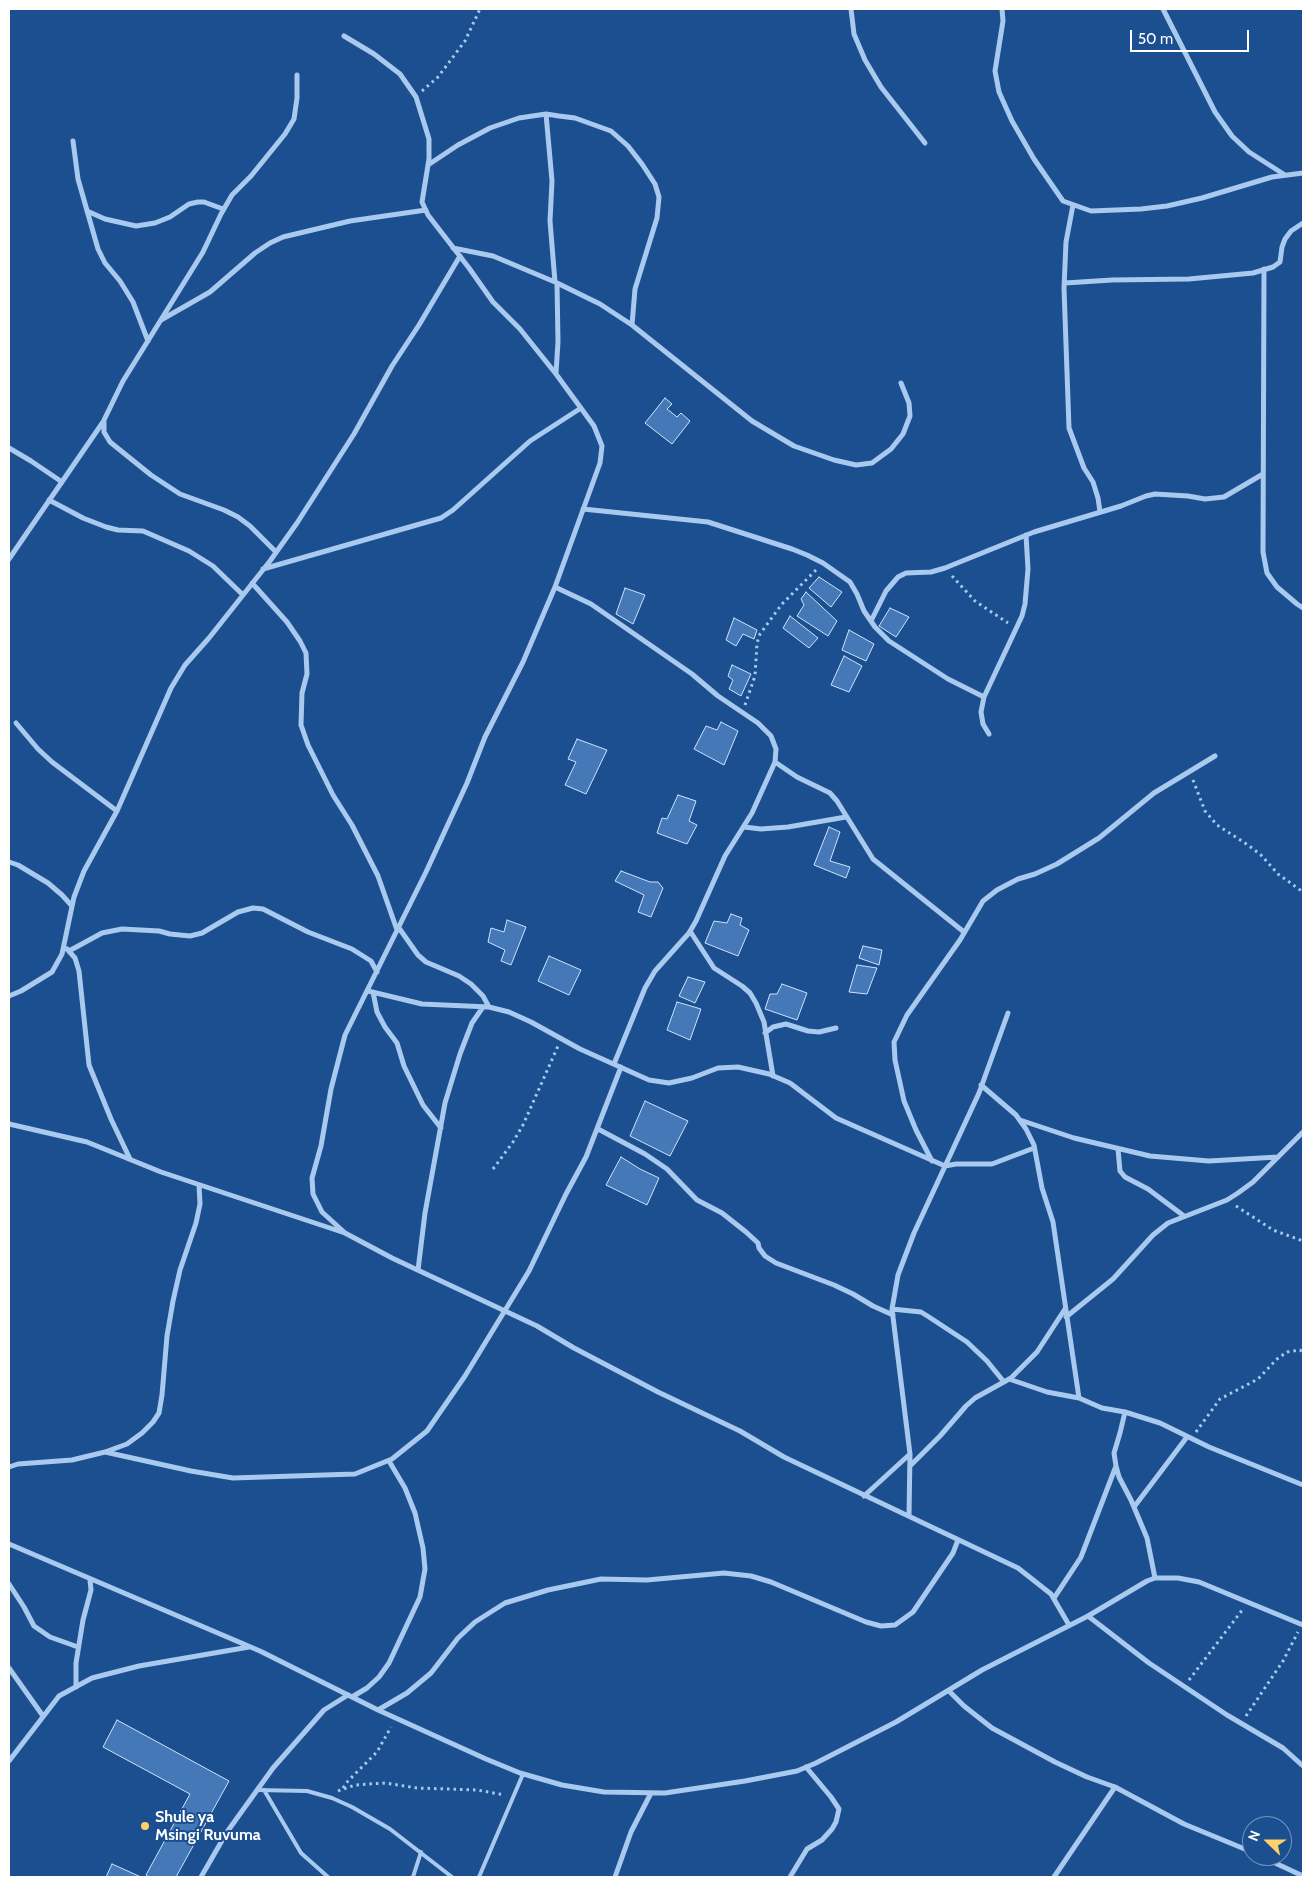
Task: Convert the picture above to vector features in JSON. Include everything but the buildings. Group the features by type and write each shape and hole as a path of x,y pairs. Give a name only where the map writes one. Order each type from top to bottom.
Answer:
{"street":[{"path":"851,9 854,34 865,60 882,87 925,143"},
{"path":"1002,9 1003,20 995,71 999,92 1012,121 1034,159 1063,201 1090,211 1167,206 1217,194 1272,177 1303,173"},
{"path":"1162,9 1215,112 1232,136 1249,152 1285,175"},
{"path":"344,36 374,54 400,74 416,97 429,140 428,165 422,202 426,210 493,302 520,329 556,374 594,426 602,446 600,463 556,587 486,737 467,783 377,972 370,992 345,1035 331,1089 321,1146 312,1178 313,1194 322,1212 345,1233"},
{"path":"9,559 104,420 123,382 203,252 223,209 232,195 251,176 285,134 294,119 297,98 297,75"},
{"path":"428,165 458,145 490,128 519,118 546,114 575,118 611,131 628,146 655,184 659,197 656,218 635,289 632,325"},
{"path":"546,114 552,181 550,221 556,283 558,342 556,374"},
{"path":"73,141 78,179 98,249 105,263 120,280 133,302 148,341"},
{"path":"87,211 104,219 136,226 155,223 170,217 189,204 198,202 204,202 223,209"},
{"path":"1073,205 1066,242 1065,283 1068,428 1084,468 1092,482 1098,498 1100,512"},
{"path":"161,321 210,292 270,242 350,221 426,210"},
{"path":"1065,283 1189,279 1252,274 1280,262 1285,239 1291,231 1303,223"},
{"path":"453,248 493,256 600,304 632,325 752,421 772,434 794,446 849,463 856,465 872,462 891,449 902,434 910,416 909,403 901,383"},
{"path":"9,996 52,972 62,954 72,906 84,871 117,811 171,688 185,665 209,638 276,552 354,434 392,366 460,256"},
{"path":"1264,269 1263,552 1267,573 1278,587 1303,608"},
{"path":"263,569 441,518 530,441 581,408"},
{"path":"104,420 104,432 110,442 151,475 180,494 238,517 250,526 276,552"},
{"path":"9,448 62,482"},
{"path":"871,622 886,591 898,577 906,573 931,572 945,568 1026,535 1155,494 1205,499 1224,497 1263,474"},
{"path":"49,500 82,518 106,528 143,531 190,551 213,566 243,595"},
{"path":"583,509 708,522 792,548 823,563 850,582 871,622 889,641 948,679 984,697"},
{"path":"989,734 983,724 981,712 984,697 1025,604 1028,584 1026,535"},
{"path":"252,583 287,622 300,640 306,653 308,674 302,693 302,725 308,745 333,795 352,825 378,876 398,929 418,955 426,962 459,976 471,984 483,996 486,1007"},
{"path":"556,587 591,604 692,674 718,696 758,723 771,736 776,749 775,762 752,813 725,856 696,921 690,931 655,971 644,988 614,1064"},
{"path":"16,723 52,762 117,811"},
{"path":"932,1161 904,1101 895,1060 894,1042 908,1015 983,901 1018,879 1057,864 1099,838 1154,793 1215,756"},
{"path":"775,762 797,777 830,793 873,859 964,932"},
{"path":"744,827 761,829 797,826 846,817"},
{"path":"9,862 18,865 48,883 72,906"},
{"path":"69,951 102,933 122,929 159,931 190,936 202,933 238,912 253,908 263,910 308,932 352,949 371,961 377,972"},
{"path":"690,931 714,968 742,986 750,993 756,1003 764,1022 773,1076"},
{"path":"64,944 75,958 78,971 89,1065 111,1119 130,1158"},
{"path":"370,992 422,1004 486,1007 509,1012 649,1080 669,1083 692,1078 718,1068 738,1067 773,1076 796,1087 836,1118 945,1166 956,1164 992,1164 1034,1148"},
{"path":"370,992 385,1027 397,1043 404,1066 423,1105 441,1128"},
{"path":"418,1270 425,1213 445,1102 472,1023 486,1007"},
{"path":"909,1516 910,1454 893,1312 898,1275 914,1232 981,1086 1008,1013"},
{"path":"765,1033 774,1027 786,1024 808,1031 820,1032 836,1028"},
{"path":"105,1452 191,1471 233,1478 355,1474 389,1461 427,1430 466,1376 529,1271 586,1157 622,1067"},
{"path":"981,1086 1016,1115 1026,1129 1034,1148 1042,1188 1053,1222 1079,1398"},
{"path":"1020,1120 1074,1138 1150,1156 1209,1161 1278,1157"},
{"path":"9,1124 87,1142 161,1172 345,1233 537,1326 574,1348 658,1392 740,1431 784,1457 1018,1568 1034,1579 1054,1598 1069,1625"},
{"path":"598,1129 645,1154 667,1169 697,1200 722,1213 746,1232 758,1243 765,1256 800,1273 834,1285 873,1306 893,1312 921,1312 967,1342 1006,1380 1047,1392 1079,1398 1102,1408 1125,1412 1160,1422 1189,1438 1303,1485"},
{"path":"1066,1317 1113,1279 1152,1235 1168,1223 1227,1200 1253,1182 1303,1132"},
{"path":"1118,1149 1120,1171 1130,1180 1148,1189 1184,1216"},
{"path":"9,1467 18,1464 72,1460 105,1452 127,1444 142,1433 159,1412 173,1301 180,1270 196,1223 200,1204 199,1185"},
{"path":"910,1466 966,1406 975,1398 1006,1380 1037,1352 1065,1309"},
{"path":"1125,1412 1114,1453 1116,1466 1119,1477 1147,1538 1156,1578"},
{"path":"1134,1508 1189,1438"},
{"path":"864,1496 910,1454"},
{"path":"201,1877 227,1832 273,1768 324,1710 367,1688 379,1677 389,1663 420,1597 425,1569 415,1513 389,1461"},
{"path":"1054,1598 1081,1557 1116,1466"},
{"path":"378,1710 407,1693 431,1673 458,1638 475,1622 505,1603 548,1590 601,1579 647,1580 724,1573 751,1576 770,1582 866,1622 881,1626 896,1625 913,1612 953,1552 958,1540"},
{"path":"9,1544 250,1647 378,1710 523,1774 562,1785 604,1792 664,1793 797,1771 896,1722 982,1670 1088,1616 1147,1581 1156,1578 1178,1578 1199,1582 1302,1624"},
{"path":"76,1687 78,1647 91,1590 90,1580"},
{"path":"9,1584 34,1626 50,1637 78,1647"},
{"path":"1088,1616 1148,1663 1283,1748 1303,1766"},
{"path":"9,1761 59,1696 92,1678 139,1666 250,1647"},
{"path":"9,1668 43,1716"},
{"path":"949,1691 964,1706 992,1728 1055,1762 1087,1777 1115,1787 1184,1824 1242,1848"},
{"path":"790,1877 807,1849 822,1840 832,1830 839,1809 806,1767"},
{"path":"1054,1877 1115,1787"},
{"path":"615,1877 632,1832 651,1793"},
{"path":"1282,1866 1303,1876"}],"lane":[{"path":"479,1877 523,1774"},
{"path":"257,1790 308,1791 329,1797 352,1807 390,1829 452,1877"},
{"path":"264,1790 301,1853 328,1877"},
{"path":"413,1877 421,1852"}],"path":[{"path":"416,97 438,76 465,41 480,9"},
{"path":"743,712 755,676 757,643 760,634 782,604 823,563"},
{"path":"945,568 976,601 1016,628"},
{"path":"1190,772 1205,811 1216,825 1248,844 1278,874 1303,892"},
{"path":"493,1169 523,1125 562,1039"},
{"path":"1227,1200 1273,1230 1303,1242"},
{"path":"1189,1438 1220,1399 1258,1379 1277,1359 1287,1352 1300,1350 1303,1352"},
{"path":"1185,1686 1248,1602"},
{"path":"1241,1723 1283,1661 1302,1624"},
{"path":"343,1789 348,1781 377,1752 396,1718"},
{"path":"329,1797 343,1789 367,1783 477,1790 514,1796"}],"place":[{"name":"Shule ya Msingi Ruvuma","path":"145,1826"}]}
